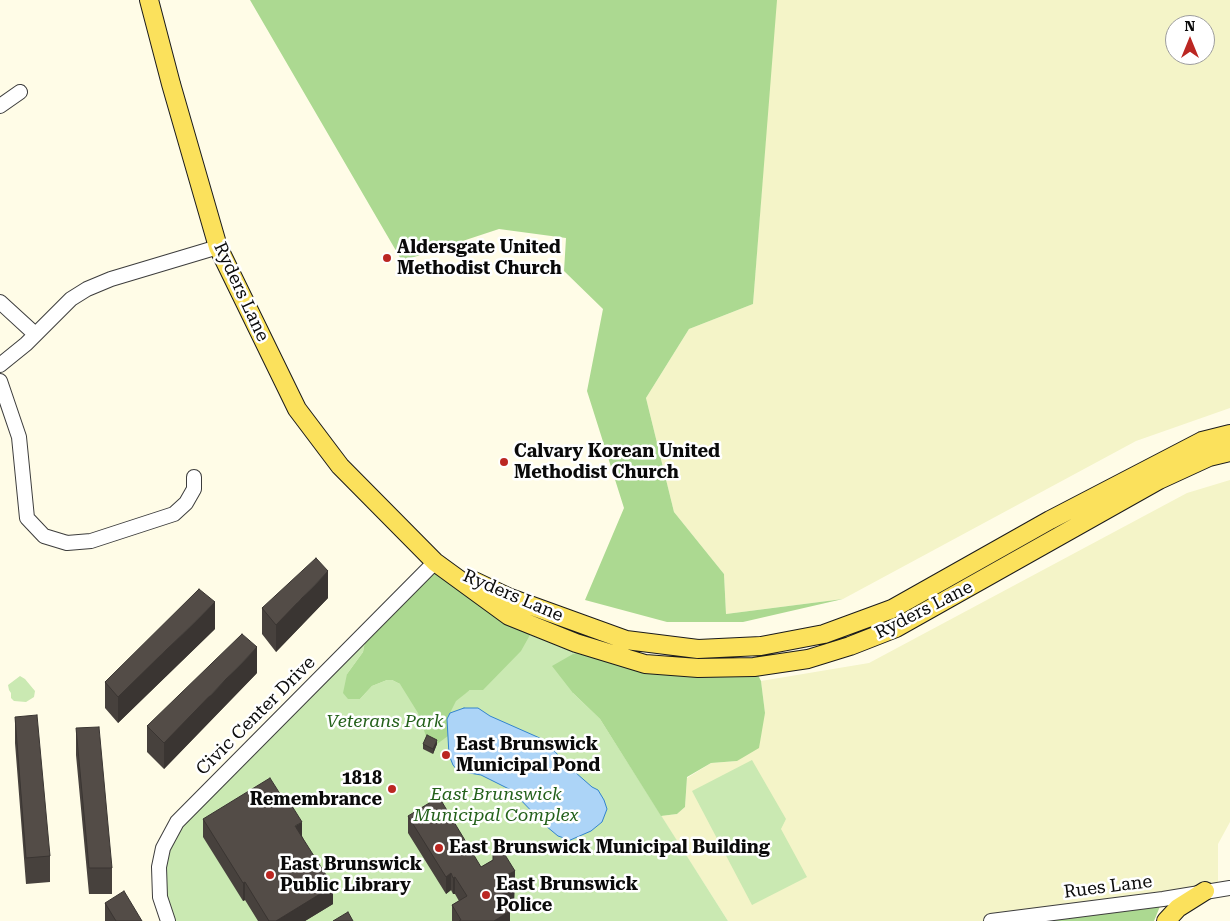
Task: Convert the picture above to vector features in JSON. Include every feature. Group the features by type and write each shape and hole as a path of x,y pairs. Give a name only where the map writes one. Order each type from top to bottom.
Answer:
{"main road":[{"name":"Ryders Lane","path":"149,0 218,247 297,409 340,466 435,562 509,616 576,643 645,664 698,668 763,666 808,660 896,628 1160,480 1209,458 1230,452"},
{"name":"Ryders Lane","path":"435,562 510,598 626,640 698,649 761,646 824,634 892,609 1050,520 1202,441 1230,434"},
{"path":"1166,921 1178,908 1205,891"}],"street":[{"path":"0,106 20,92"},
{"path":"0,365 36,334 71,299 87,289 218,247"},
{"path":"0,302 36,334"},
{"path":"0,381 18,437 27,518 44,536 67,543 91,541 174,514 186,503 194,489 194,477"},
{"name":"Civic Center Drive","path":"168,921 160,897 159,867 163,848 177,822 435,562"},
{"name":"Rues Lane","path":"991,921 1163,900 1230,888"}],"green space":[{"path":"250,0 777,0 753,304 689,329 646,398 674,512 724,574 726,614 843,599 743,622 667,622 585,600 624,508 587,391 603,309 564,271 566,238 499,229 402,261"},
{"path":"776,0 1230,0 1230,408 1136,441 843,599 726,614 724,574 674,512 646,398 689,329 753,304"},
{"path":"1230,480 1230,822 1218,844 1218,895 1013,921 728,921 661,816 677,814 685,807 687,778 711,763 737,761 765,713 761,681 869,663 1187,493"},
{"path":"435,562 535,626 521,651 483,690 470,690 456,701 447,719 448,736 437,744 427,739 418,713 400,684 387,680 372,686 360,699 348,699 343,693 347,674 363,652 367,631"},
{"name":"East Brunswick Municipal Complex","path":"535,626 596,649 573,693 600,719 728,921 168,921 162,907 167,839 367,631 363,652 347,674 360,699 372,686 387,680 462,695 470,690"},
{"path":"596,649 645,664 754,667 761,681 765,713 759,748 737,761 711,763 687,777 685,807 677,814 661,816 600,719 573,693 552,666 573,654"},
{"path":"20,676 35,691 34,697 26,702 14,701 9,690 8,685"},
{"path":"752,760 786,819 781,829 807,877 752,905 692,791"},
{"path":"1163,899 1154,921 1025,921"}],"water":[{"name":"East Brunswick Municipal Pond","path":"464,708 478,708 490,716 542,739 567,765 598,790 607,809 602,822 591,831 568,841 558,836 546,826 511,790 481,775 458,771 449,755 447,719 450,713"}],"building":[{"path":"316,558 328,571 276,625 262,608"},
{"path":"199,589 215,602 118,697 105,682"},
{"path":"242,634 257,647 164,743 147,726"},
{"path":"37,715 50,856 26,858 15,717"},
{"path":"99,727 112,868 89,868 76,728"},
{"path":"427,735 437,740 433,749 423,744"},
{"name":"East Brunswick Public Library","path":"270,778 289,808 292,806 302,822 295,826 333,886 276,921 269,921 203,819"},
{"path":"439,797 481,867 493,860 493,846 502,850 515,871 507,875 514,886 501,895 510,911 494,921 459,921 461,920 452,905 467,896 451,873 446,877 408,816"},
{"path":"124,891 142,921 116,921 105,903"},
{"path":"348,912 353,921 333,921"}],"place":[{"name":"Aldersgate United Methodist Church","path":"387,258"},
{"name":"Calvary Korean United Methodist Church","path":"504,462"},
{"name":"East Brunswick Municipal Pond","path":"446,755"},
{"name":"1818 Remembrance","path":"392,789"},
{"name":"East Brunswick Municipal Building","path":"439,848"},
{"name":"East Brunswick Public Library","path":"270,875"},
{"name":"East Brunswick Police","path":"486,895"}],"park label":[{"name":"Veterans Park","path":"385,722"}]}
